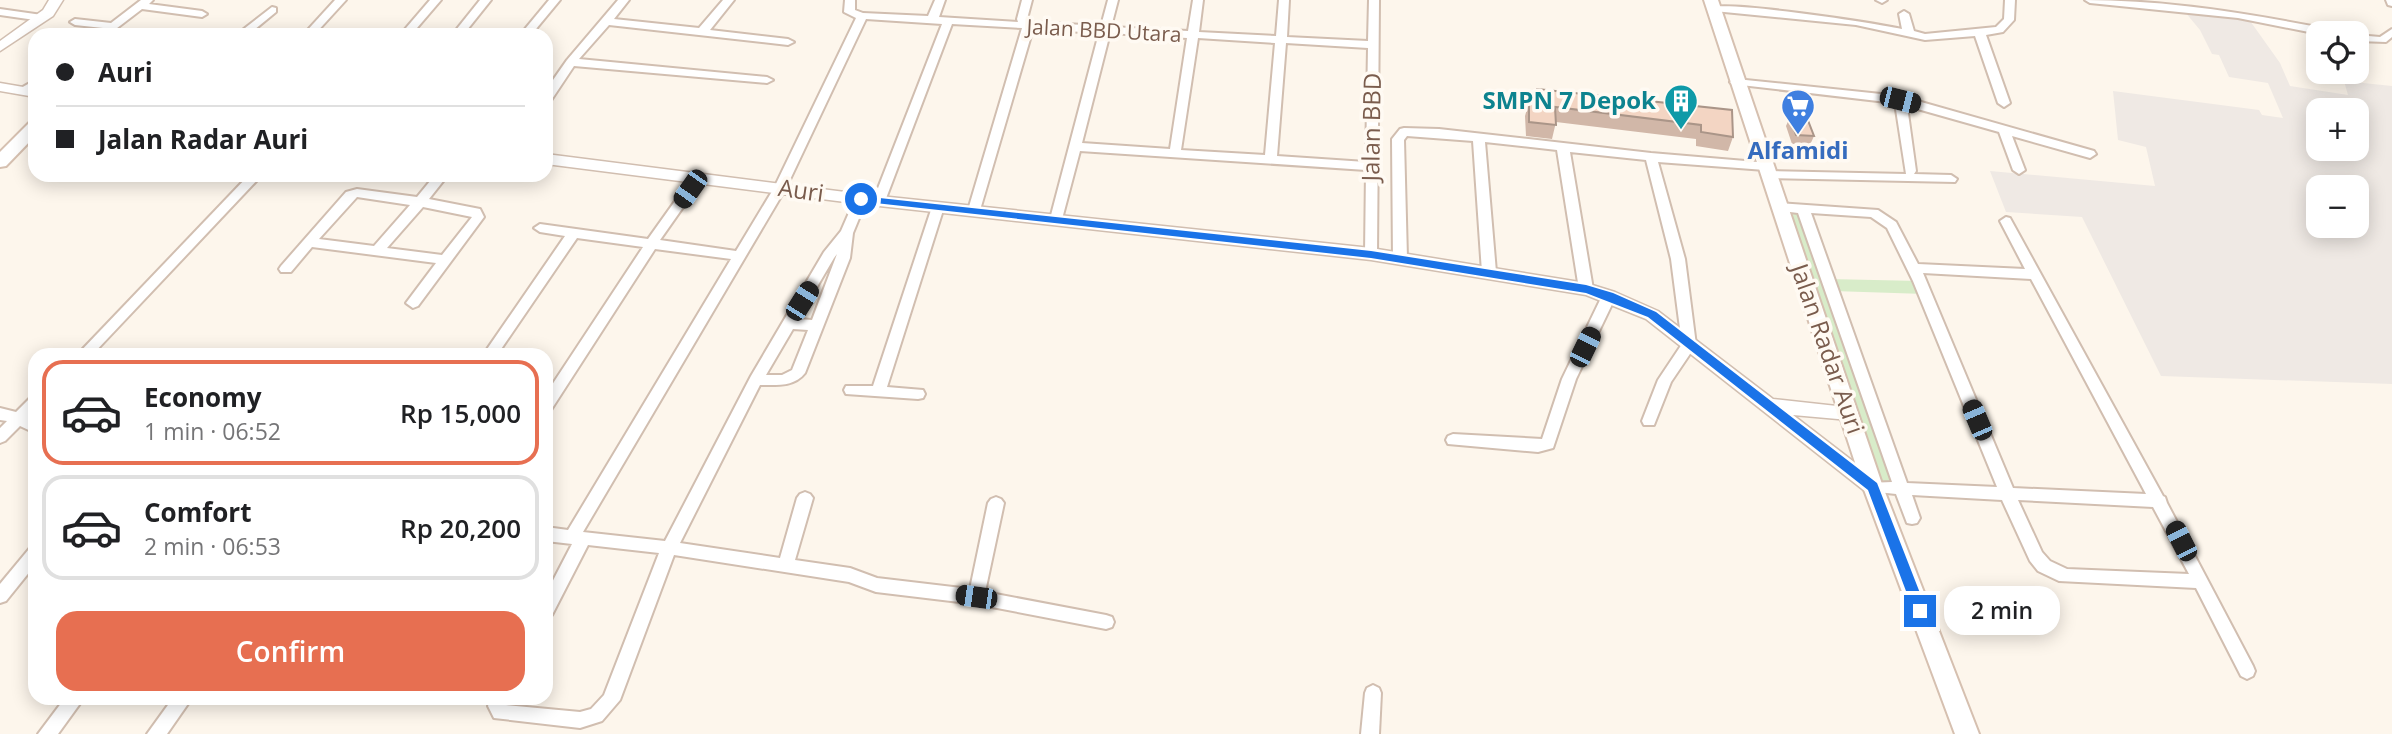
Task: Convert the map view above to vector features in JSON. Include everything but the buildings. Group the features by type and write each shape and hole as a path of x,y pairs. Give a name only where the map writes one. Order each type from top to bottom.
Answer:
{"main road":[{"name":"Jalan Radar Auri","path":"1712,4 1873,487 1967,734"},
{"path":"0,162 28,134"}],"street":[{"path":"0,47 42,18 56,0"},
{"path":"315,28 341,0"},
{"path":"411,28 436,0"},
{"path":"463,28 486,0"},
{"path":"531,28 555,0"},
{"path":"553,89 571,62 624,0"},
{"path":"702,33 729,0"},
{"path":"553,594 577,538 780,188 862,16 849,12 850,0"},
{"path":"932,20 940,0"},
{"path":"974,210 1028,27 1021,19 1027,0"},
{"path":"1056,219 1113,0"},
{"path":"1175,153 1198,0"},
{"path":"1271,159 1284,0"},
{"name":"Jalan BBD","path":"1371,254 1374,0"},
{"path":"1712,4 1856,22 1909,35 1937,37 1999,30 2005,26 2010,0"},
{"path":"2090,0 2238,15 2306,28"},
{"path":"110,28 144,3 202,13"},
{"path":"250,28 272,10"},
{"path":"0,12 42,18"},
{"path":"1904,14 1909,35"},
{"name":"Jalan BBD Utara","path":"862,16 1374,45"},
{"path":"606,21 788,42"},
{"path":"879,201 948,21"},
{"path":"75,22 113,26"},
{"path":"2369,39 2382,40 2392,32"},
{"path":"1980,34 2004,103"},
{"path":"571,62 767,80"},
{"path":"1736,82 1900,100 2090,154"},
{"path":"0,87 28,89"},
{"path":"1900,100 1910,171"},
{"path":"2004,129 2019,170"},
{"path":"1400,258 1400,134 1418,132 1766,169 1951,179"},
{"path":"1479,138 1489,272"},
{"path":"1076,147 1371,166"},
{"path":"1563,148 1586,289"},
{"path":"1649,421 1665,380 1689,345 1678,259 1651,157"},
{"name":"Auri","path":"553,160 699,176 861,199 1371,254 1586,289 1652,315 1873,487"},
{"path":"1766,169 1849,170"},
{"path":"553,395 699,176"},
{"path":"91,348 249,182"},
{"path":"378,250 436,182"},
{"path":"286,269 354,193 420,202 478,214 413,303"},
{"path":"756,380 784,380 796,376 843,258 847,233 861,199"},
{"path":"879,390 938,207"},
{"path":"1778,207 1868,213 1884,218 1892,225 1914,268 2036,556 2053,572 2066,576 2201,581"},
{"path":"1803,208 1912,518"},
{"path":"2006,221 2160,501 2247,671"},
{"path":"540,228 740,256"},
{"path":"495,348 573,232"},
{"path":"496,705 500,712 580,720 589,719 611,700 669,548 788,323 835,246 847,233"},
{"path":"309,243 447,260"},
{"path":"1914,268 2033,274"},
{"path":"1453,440 1548,444 1569,379 1609,296"},
{"path":"788,323 817,326"},
{"path":"851,390 918,394"},
{"path":"1771,406 1849,413"},
{"path":"0,438 28,409"},
{"path":"0,414 28,423"},
{"path":"1873,487 2160,501"},
{"path":"785,566 805,498"},
{"path":"976,597 996,503"},
{"path":"553,535 669,548 850,575 876,585 976,597 1106,622"},
{"path":"0,596 28,562"},
{"path":"1370,734 1373,693"},
{"path":"47,734 70,705"},
{"path":"156,734 179,705"}],"shaded area":[{"path":"2185,12 2248,18 2280,63 2290,86 2348,95 2345,84 2392,86 2392,384 2161,376 2082,217 2006,212 1990,171 2155,186 2146,147 2118,140 2113,91 2259,110 2262,115 2283,118 2268,83 2229,77 2219,55 2212,54 2200,30"}],"green space":[{"path":"1778,207 1803,208 1828,279 1920,281 1925,294 1833,291 1902,489 1873,487"}],"place":[{"name":"SMPN 7 Depok","path":"1681,131"},
{"name":"Alfamidi","path":"1798,136"}],"route":[{"path":"861,199 1371,254 1586,289 1609,296 1652,315 1873,487 1920,611"}]}
